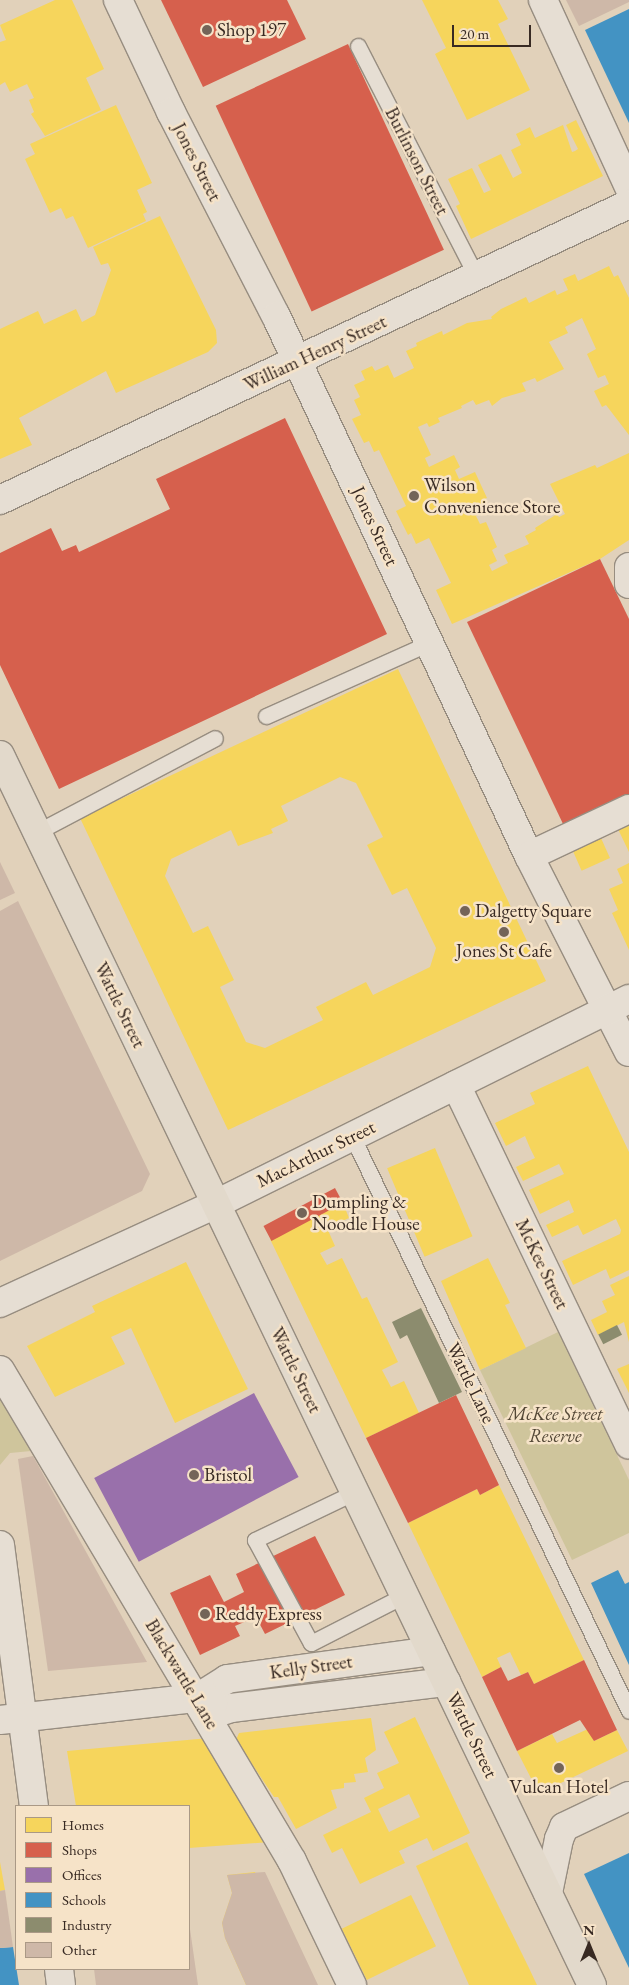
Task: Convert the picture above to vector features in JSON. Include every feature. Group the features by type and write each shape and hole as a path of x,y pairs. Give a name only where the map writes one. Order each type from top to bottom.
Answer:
{"main road":[{"name":"Wattle Street","path":"0,755 592,1985"}],"street":[{"name":"Jones Street","path":"118,0 297,361 528,856 618,1004 629,1052"},
{"path":"543,0 629,186"},
{"name":"William Henry Street","path":"0,500 629,204"},
{"path":"629,567 629,584"},
{"path":"528,856 629,809"},
{"name":"MacArthur Street","path":"0,1303 216,1204 618,1004"},
{"name":"McKee Street","path":"456,1085 629,1444"},
{"name":"Blackwattle Lane","path":"0,1370 212,1707 292,1861 352,1985"},
{"path":"0,1545 11,1718 34,1805"},
{"name":"Kelly Street","path":"212,1707 226,1679 431,1651"},
{"name":"Kelly Street","path":"11,1718 212,1707 446,1682"},
{"path":"548,1894 558,1839 564,1827 629,1796"},
{"path":"58,1970 61,1985"}],"lane":[{"name":"Burlinson Street","path":"358,46 476,276"},
{"path":"266,716 430,643"},
{"path":"37,832 215,738"},
{"name":"Wattle Lane","path":"352,1136 629,1711"},
{"path":"355,1492 255,1540 311,1643 405,1595"}],"green space":[{"name":"McKee Street Reserve","path":"558,1332 629,1480 629,1533 572,1560 480,1370"},
{"path":"0,1395 31,1451 10,1453 0,1465"}],"building: Homes":[{"path":"55,0 72,0 104,69 86,78 101,110 45,136 31,114 34,112 29,100 34,98 27,84 10,92 5,82 0,85 0,42 6,40 0,25"},
{"path":"422,0 498,0 508,19 498,24 530,90 467,120 435,54 446,48"},
{"path":"116,105 152,183 137,190 147,212 143,214 146,221 88,248 73,216 66,219 61,208 50,213 25,159 35,154 30,144"},
{"path":"576,120 603,176 471,239 456,206 460,204 448,179 472,168 484,193 491,190 478,165 501,154 513,178 522,173 511,150 521,145 516,134 530,127 535,138 563,125 572,152 575,151 578,149 566,125"},
{"path":"160,216 216,330 217,343 208,352 116,393 106,371 19,418 32,445 0,459 0,329 38,311 44,324 76,309 82,322 95,315 111,270 108,263 101,265 93,247"},
{"path":"609,266 614,277 618,275 629,298 629,435 606,405 602,407 594,391 609,384 605,375 598,378 587,354 596,349 582,318 565,327 568,333 549,342 564,369 537,382 535,378 522,383 526,391 502,398 492,406 489,400 476,405 473,400 461,406 462,408 438,418 440,422 429,427 427,423 418,427 431,455 425,458 429,467 454,455 460,467 455,470 459,479 475,472 487,498 484,499 489,510 476,516 480,524 486,522 497,547 492,550 497,561 489,565 492,571 508,563 504,555 529,544 525,536 536,530 535,528 557,514 559,517 565,514 550,484 595,465 597,468 629,453 629,540 600,559 452,624 436,590 451,583 429,538 416,544 411,533 408,535 396,511 406,506 379,450 374,452 369,441 364,443 352,419 361,415 354,400 360,397 354,385 365,380 361,371 372,366 375,371 388,365 394,378 414,368 406,351 417,346 416,343 442,331 443,335 467,323 492,319 491,317 501,309 526,297 529,303 555,290 557,295 568,290 563,279 575,274 578,281"},
{"name":"Dalgetty Square","path":"398,669 546,981 228,1130 80,818","holes":["340,777 356,783 383,837 367,845 392,895 407,888 436,948 430,967 373,995 366,982 316,1007 323,1020 265,1048 246,1042 220,987 234,980 208,926 193,933 165,876 171,859 231,830 238,846 273,833 271,829 288,821 281,806"]},
{"path":"629,821 629,852 617,827"},
{"path":"601,838 610,858 582,871 573,851"},
{"path":"629,863 629,950 612,913 618,910 609,889 623,883 617,869"},
{"path":"588,1066 629,1152 629,1270 610,1279 606,1269 573,1285 562,1261 620,1234 621,1230 616,1219 583,1235 578,1225 552,1237 546,1225 574,1212 569,1200 540,1214 529,1190 564,1174 559,1164 523,1181 516,1167 535,1158 525,1136 506,1146 495,1123 535,1104 530,1093"},
{"path":"435,1148 473,1236 425,1257 387,1168"},
{"path":"343,1203 349,1218 327,1228 335,1246 320,1253 327,1265 342,1258 362,1299 367,1297 398,1362 382,1370 391,1387 404,1381 419,1413 366,1438 270,1239"},
{"path":"488,1258 510,1303 505,1305 526,1348 480,1370 441,1281"},
{"path":"186,1262 248,1389 175,1423 131,1328 111,1337 125,1364 55,1397 27,1346 95,1312 92,1306"},
{"path":"629,1276 629,1342 624,1322 598,1335 591,1320 607,1312 602,1301 615,1295 610,1285"},
{"path":"629,1364 629,1393 617,1369"},
{"path":"499,1485 584,1660 534,1684 528,1672 521,1675 510,1652 497,1658 501,1667 482,1677 408,1523 477,1489 480,1495"},
{"path":"415,1717 470,1833 433,1851 427,1838 399,1851 405,1863 360,1884 342,1848 332,1853 323,1835 371,1812 364,1798 384,1788 377,1773 399,1763 384,1732","holes":["409,1794 420,1817 389,1832 378,1809"]},
{"path":"371,1718 376,1750 365,1758 368,1772 354,1774 356,1782 344,1783 344,1788 331,1790 337,1808 296,1829 278,1797 274,1797 236,1740 239,1733"},
{"name":"Vulcan Hotel","path":"588,1729 594,1741 617,1730 628,1751 544,1791 535,1786 517,1751 552,1734 557,1743"},
{"path":"209,1738 270,1842 190,1848 190,1805 76,1805 67,1751"},
{"path":"467,1842 537,1985 469,1985 416,1866"},
{"path":"0,1862 5,1890 0,1891"},
{"path":"255,1872 306,1985 246,1985 225,1938 222,1923 232,1893 227,1875"},
{"path":"411,1895 436,1946 367,1980 342,1929"}],"building: Shops":[{"path":"161,0 287,0 306,39 203,87"},
{"path":"348,44 444,250 312,311 216,106"},
{"path":"285,418 387,634 59,789 0,665 0,553 51,528 62,551 76,545 79,552 170,509 156,479"},
{"path":"600,559 629,619 629,794 564,826 467,622"},
{"name":"Dumpling & Noodle House","path":"335,1188 343,1203 271,1241 263,1226"},
{"path":"456,1395 499,1485 480,1495 477,1489 408,1523 366,1438"},
{"path":"315,1536 345,1595 265,1634 256,1617 235,1626 240,1636 200,1655 170,1593 210,1575 224,1602 244,1592 236,1574"},
{"path":"584,1660 617,1730 594,1741 580,1720 517,1751 482,1677 501,1667 508,1681 528,1672 534,1684"}],"building: Offices":[{"name":"Bristol","path":"254,1393 299,1477 139,1562 94,1478"}],"building: Schools":[{"path":"629,9 629,123 585,30"},
{"path":"618,1570 625,1584 629,1582 629,1665 591,1583"},
{"path":"629,1853 629,1968 584,1874"},
{"path":"13,1947 15,1970 17,1970 19,1985 0,1985 0,1948"}],"building: Industry":[{"path":"421,1308 462,1392 439,1403 407,1335 400,1339 392,1322"},
{"path":"617,1325 622,1335 603,1344 598,1335"}],"building: Other":[{"path":"566,0 629,0 629,2 579,26"},
{"path":"0,862 15,893 0,900"},
{"path":"18,901 150,1174 142,1191 0,1261 0,911"},
{"path":"33,1456 147,1662 48,1671 18,1459"},
{"path":"265,1872 318,1985 246,1985 225,1938 222,1923 232,1893 227,1875"},
{"path":"5,1890 13,1947 0,1948 0,1891"},
{"path":"190,1929 198,1985 96,1985 94,1970 190,1970"}],"place":[{"name":"Shop 197","path":"207,30"},
{"name":"Wilson Convenience Store","path":"414,496"},
{"name":"Dalgetty Square","path":"465,911"},
{"name":"Jones St Cafe","path":"504,932"},
{"name":"Dumpling & Noodle House","path":"302,1213"},
{"name":"Bristol","path":"194,1475"},
{"name":"Reddy Express","path":"205,1614"},
{"name":"Vulcan Hotel","path":"559,1768"}]}
